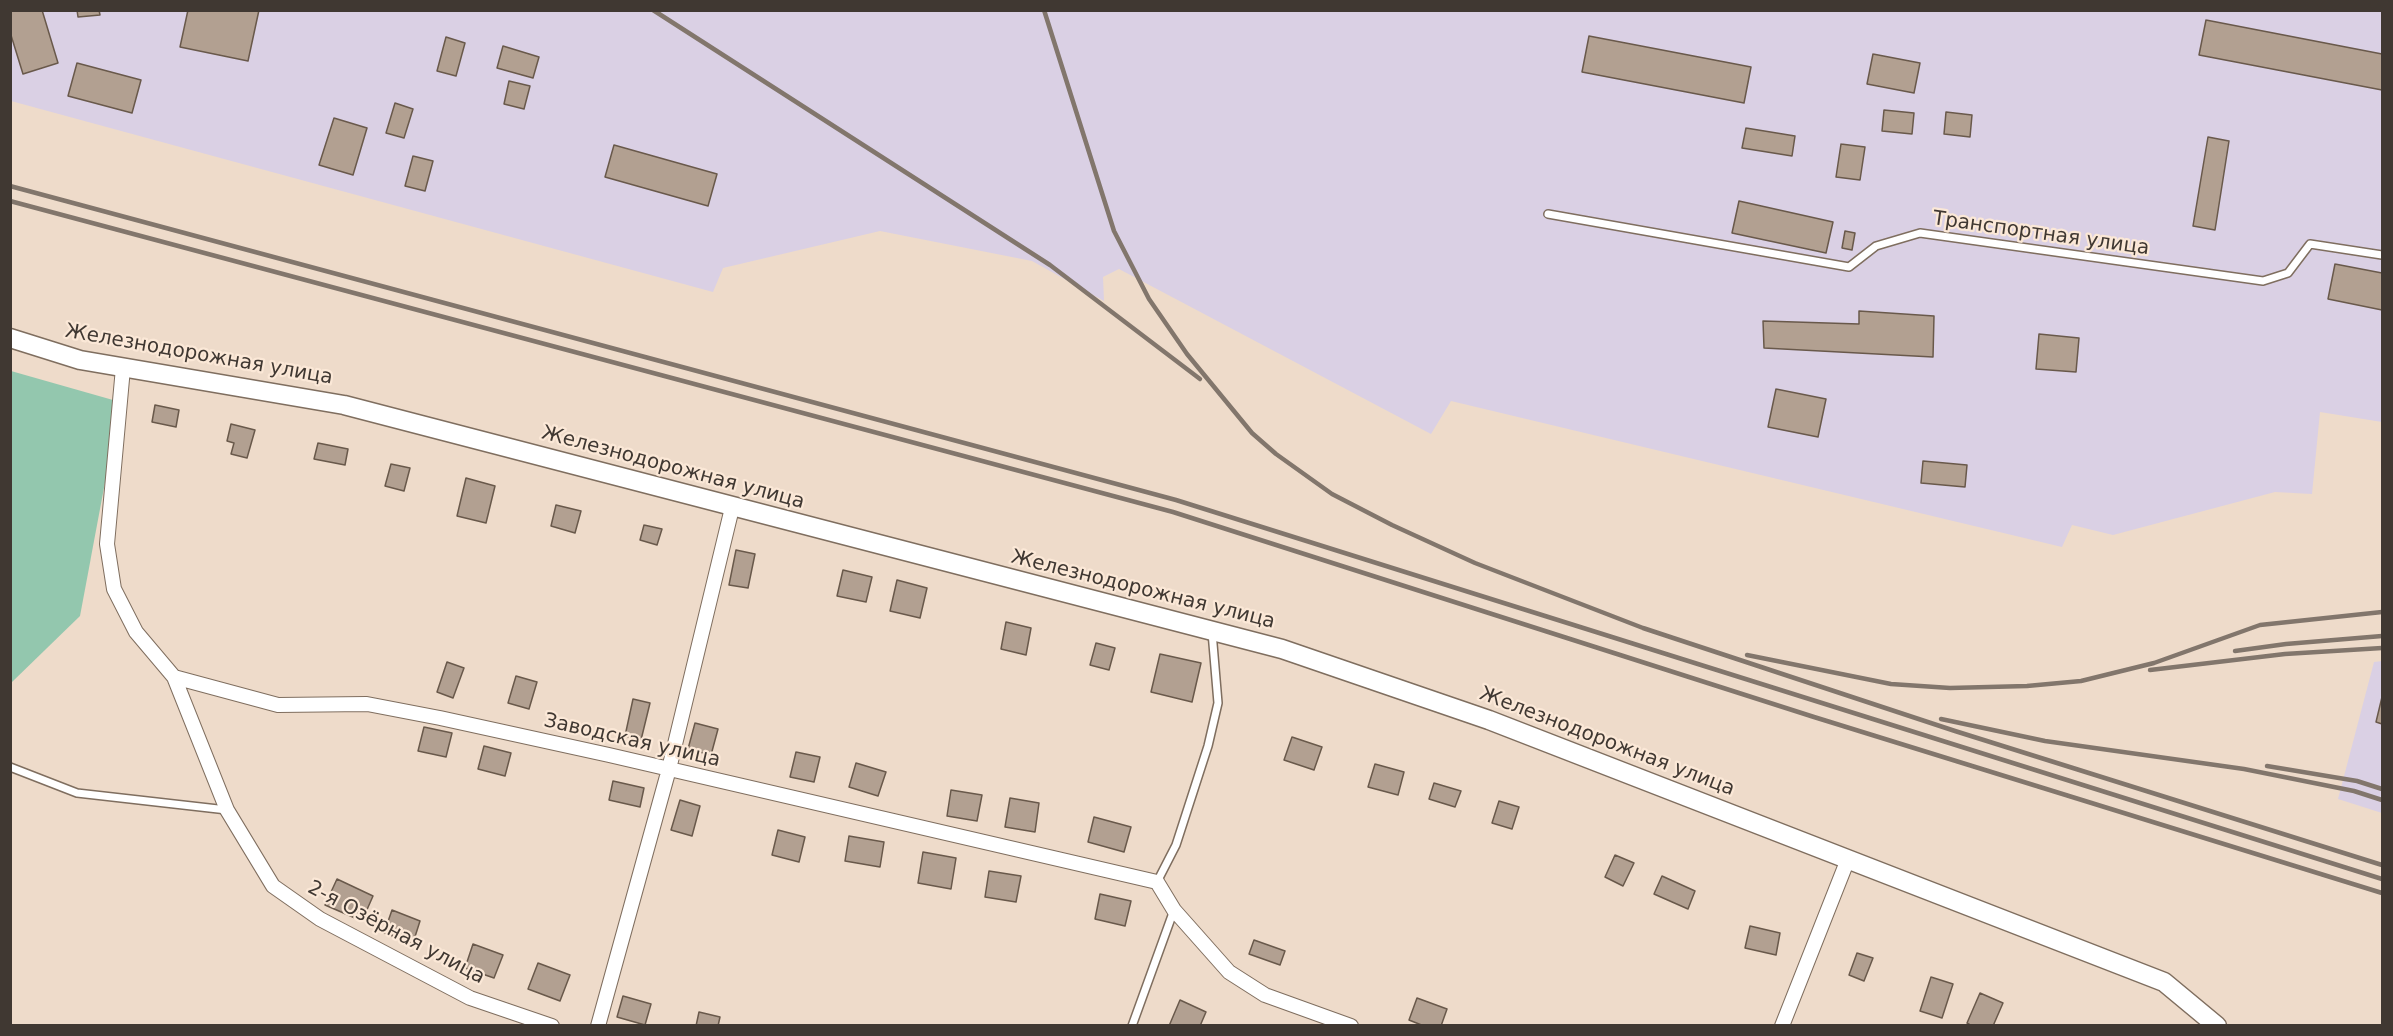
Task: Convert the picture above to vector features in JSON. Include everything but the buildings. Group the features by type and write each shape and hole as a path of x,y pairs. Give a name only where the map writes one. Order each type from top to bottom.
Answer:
{"street":[{"name":"Железнодорожная улица","path":"10,338 80,360 344,405 732,508 1282,649 1489,720 2164,982 2217,1026"},
{"path":"123,368 107,544 114,589 136,632 174,677"},
{"path":"598,1026 669,770 732,508"},
{"name":"Заводская улица","path":"174,677 278,705 367,704 429,716 1157,882"},
{"name":"2-я Озёрная улица","path":"174,677 226,810 273,886 320,919 470,998 552,1026"},
{"path":"1782,1026 1848,860"},
{"path":"1157,882 1174,910 1228,972 1265,995 1351,1026"}],"lane":[{"name":"Транспортная улица","path":"1548,214 1849,267 1876,246 1920,234 2263,282 2288,273 2310,244 2382,255"},
{"path":"1157,882 1176,845 1208,746 1218,703 1212,631"},
{"path":"10,767 77,793 226,810"},
{"path":"1132,1026 1174,910"}],"shaded area":[{"path":"10,11 2382,11 2382,422 2320,412 2312,494 2275,492 2113,535 2072,525 2062,547 1451,401 1431,434 1119,269 1103,277 1104,301 1032,261 880,231 723,268 713,292 11,101"},
{"path":"2382,661 2382,813 2338,799 2374,662"}],"green space":[{"path":"11,371 120,402 80,616 11,683"}],"railway":[{"path":"653,10 1050,265 1200,379"},
{"path":"1044,10 1114,231 1149,299 1187,354 1252,433 1276,454 1332,494 1392,525 1475,563 1643,628 1955,731 2382,865"},
{"path":"10,186 1176,500 2382,879"},
{"path":"10,201 1173,512 1814,717 2382,893"},
{"path":"1747,655 1891,684 1950,688 2027,686 2081,681 2154,663 2260,625 2382,612"},
{"path":"2235,651 2382,636"},
{"path":"2150,670 2285,654 2382,648"},
{"path":"1941,719 2045,741 2244,769 2354,791 2382,800"},
{"path":"2267,766 2357,781 2382,789"}]}
